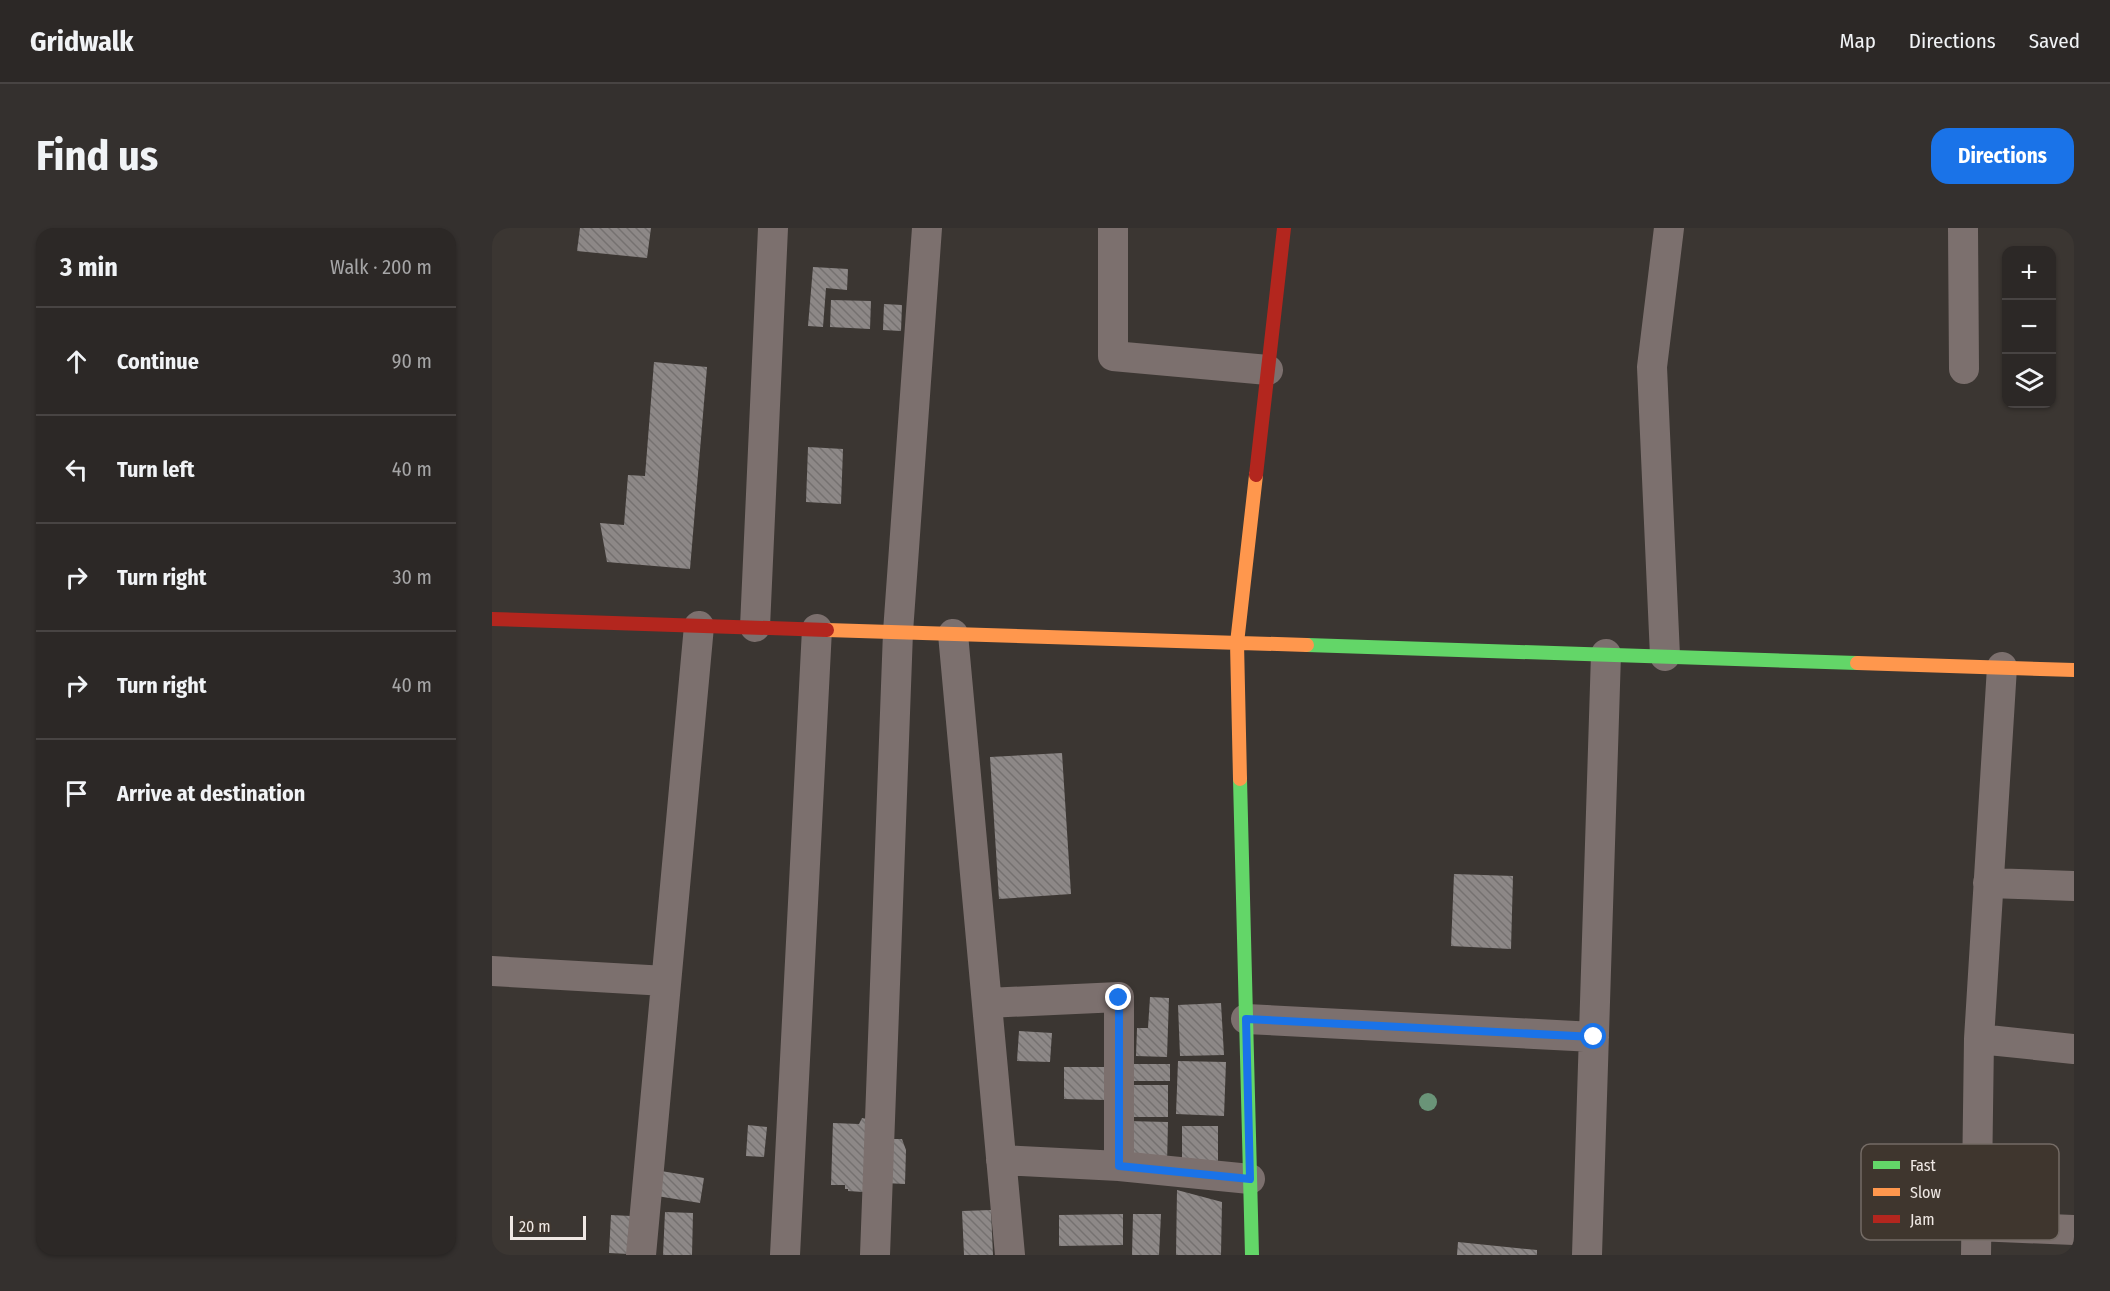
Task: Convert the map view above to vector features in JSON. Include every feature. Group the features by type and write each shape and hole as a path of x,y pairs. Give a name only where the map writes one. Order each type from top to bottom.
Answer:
{"main road":[{"path":"1252,1255 1237,643 1284,228"},
{"path":"492,619 2074,670"}],"street":[{"path":"755,627 773,228"},
{"path":"875,1255 898,632 927,228"},
{"path":"1113,228 1113,356 1268,370"},
{"path":"1665,656 1652,367 1669,228"},
{"path":"1963,228 1964,369"},
{"path":"641,1255 699,626"},
{"path":"785,1255 817,629"},
{"path":"953,634 1010,1255"},
{"path":"1587,1255 1606,654"},
{"path":"1977,1144 1979,1039 2002,667"},
{"path":"1988,883 2074,886"},
{"path":"492,971 666,981"},
{"path":"987,1003 1119,998 1119,1166"},
{"path":"1246,1019 1594,1037"},
{"path":"1979,1039 2074,1049"},
{"path":"1001,1160 1119,1166 1250,1179"},
{"path":"2059,1229 2074,1230"}],"building":[{"path":"580,228 651,228 647,258 577,251"},
{"path":"813,267 848,269 847,290 826,288 823,327 808,326"},
{"path":"831,300 871,301 870,329 830,327"},
{"path":"884,304 902,305 901,331 883,330"},
{"path":"654,362 707,367 690,569 607,562 600,523 624,525 628,475 645,476"},
{"path":"808,447 843,449 841,504 806,502"},
{"path":"1062,753 1071,894 999,899 990,757"},
{"path":"1454,874 1513,876 1511,949 1451,946"},
{"path":"1150,997 1169,998 1167,1057 1136,1056 1137,1028 1148,1028"},
{"path":"1221,1003 1224,1055 1180,1056 1178,1005"},
{"path":"1019,1031 1052,1033 1050,1062 1017,1061"},
{"path":"1178,1061 1226,1062 1224,1116 1176,1114"},
{"path":"1127,1064 1170,1064 1170,1081 1127,1081"},
{"path":"1064,1067 1105,1067 1105,1100 1064,1099"},
{"path":"1134,1085 1168,1085 1168,1117 1134,1117"},
{"path":"862,1118 867,1119 863,1192 848,1191 845,1185 831,1185 833,1123 859,1124"},
{"path":"1127,1121 1168,1122 1167,1164 1126,1163"},
{"path":"748,1125 767,1127 764,1157 746,1156"},
{"path":"1182,1126 1218,1126 1218,1170 1182,1170"},
{"path":"886,1139 902,1139 906,1150 905,1184 885,1183"},
{"path":"661,1171 704,1178 700,1203 657,1196"},
{"path":"1177,1190 1222,1202 1221,1255 1176,1255"},
{"path":"991,1210 993,1255 964,1255 962,1211"},
{"path":"665,1212 693,1213 692,1255 663,1255"},
{"path":"1123,1214 1123,1245 1059,1246 1059,1215"},
{"path":"1133,1214 1161,1214 1159,1255 1132,1255"},
{"path":"611,1215 631,1216 629,1254 609,1253"},
{"path":"1458,1242 1537,1250 1537,1255 1457,1255"}],"traffic: fast":[{"path":"1307,645 1857,663"},
{"path":"1240,779 1252,1255"}],"traffic: slow":[{"path":"1240,779 1237,643 1256,475"},
{"path":"827,630 1307,645"},
{"path":"1857,663 2074,670"}],"traffic: jam":[{"path":"1256,475 1284,228"},
{"path":"492,619 827,630"}],"route":[{"path":"1119,998 1119,1166 1250,1179 1246,1019 1594,1037"}]}
